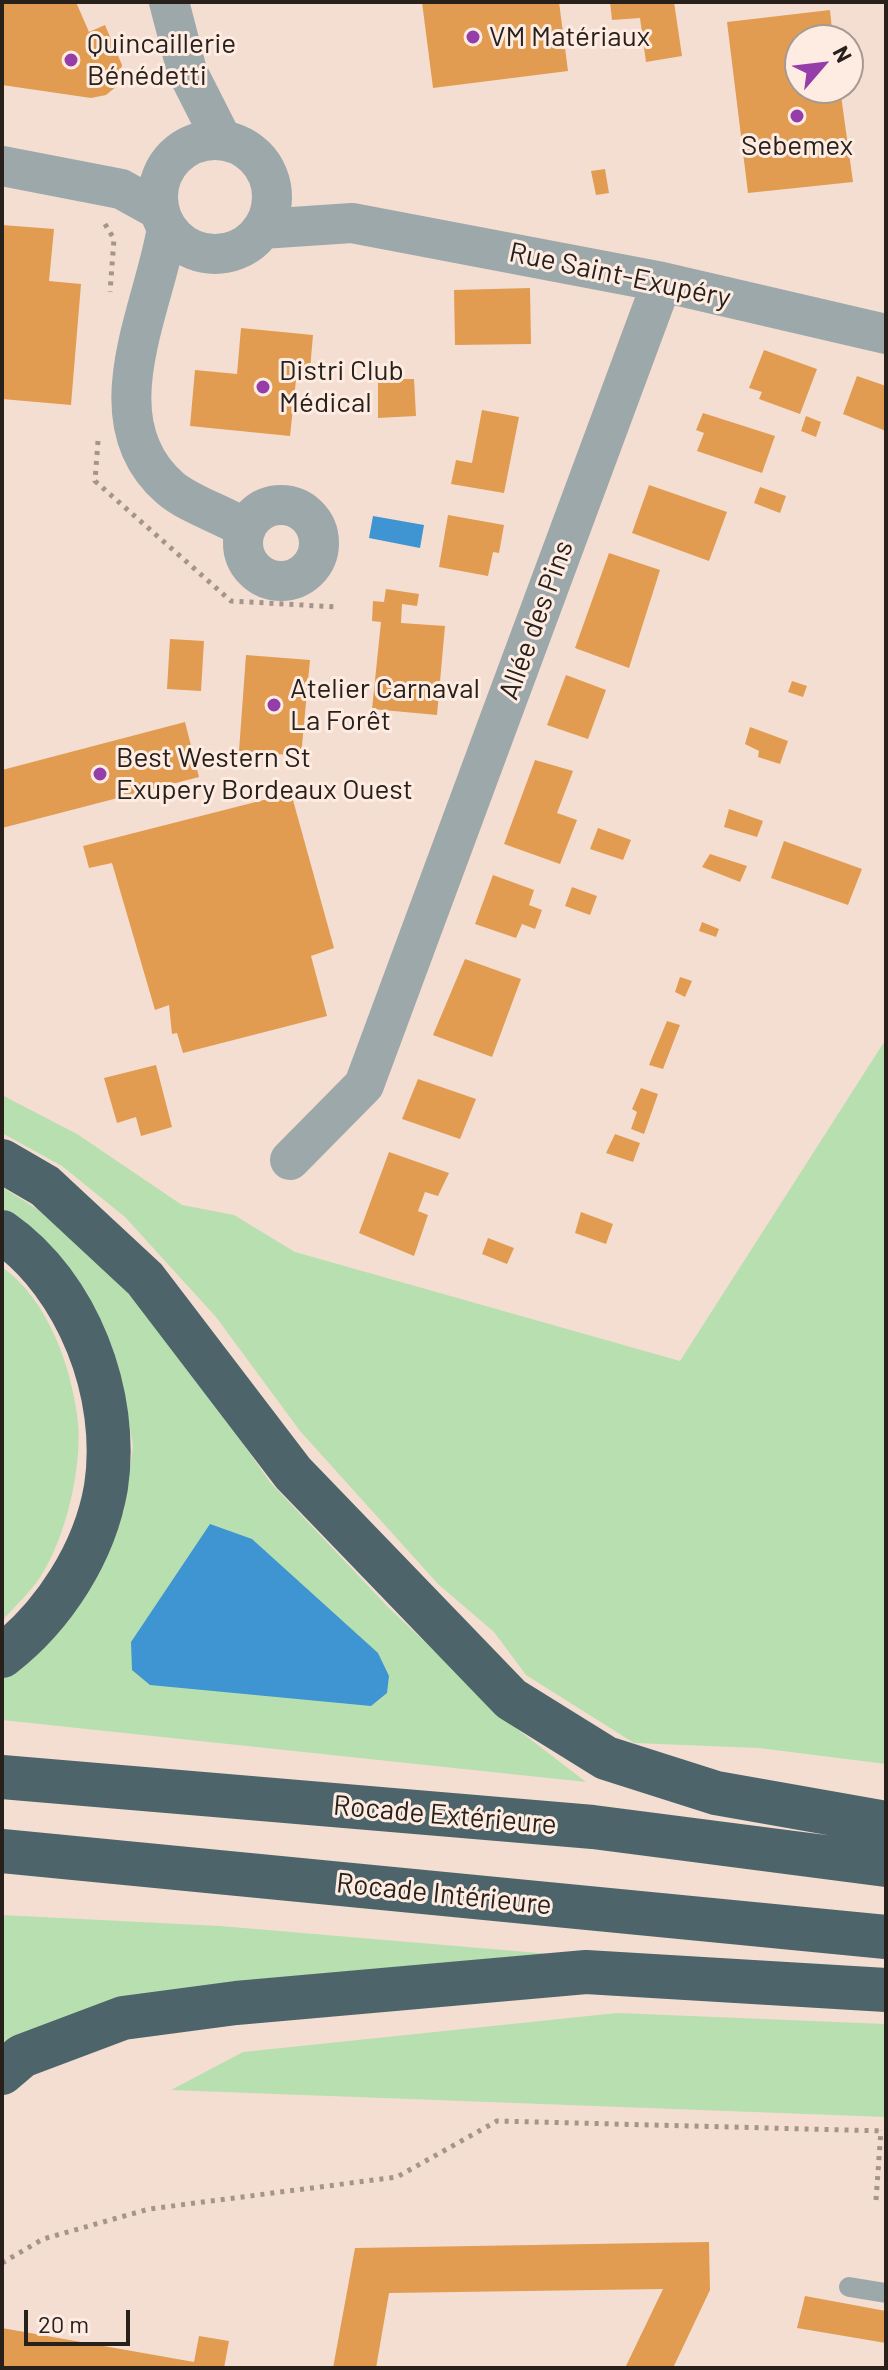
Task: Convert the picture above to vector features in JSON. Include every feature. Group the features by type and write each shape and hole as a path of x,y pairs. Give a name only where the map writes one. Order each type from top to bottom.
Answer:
{"highway":[{"path":"2,1161 45,1186 145,1279 293,1473 511,1699 606,1758 716,1793 886,1823"},
{"path":"2,1232 18,1243 55,1282 82,1332 102,1388 106,1439 106,1486 92,1534 69,1582 44,1615 2,1656"},
{"name":"Rocade Extérieure","path":"2,1777 593,1827 886,1865"},
{"name":"Rocade Intérieure","path":"2,1851 886,1937"},
{"path":"2,2073 22,2056 123,2018 236,2003 586,1972 886,1990"}],"street":[{"path":"169,2 187,71 222,140"},
{"path":"187,71 188,110 166,192 152,299 135,357 131,398 135,439 149,466 172,490 246,529"},
{"path":"206,140 222,140 245,148 262,165 272,188 269,216 262,229 247,244 228,253 191,249 166,192 206,140"},
{"path":"2,166 166,192"},
{"name":"Rue Saint-Exupéry","path":"272,188 352,223 662,282 886,334"},
{"name":"Rue Saint-Exupéry","path":"262,229 352,223"},
{"path":"152,299 177,272 207,253"},
{"name":"Allée des Pins","path":"290,1160 364,1085 662,282"}],"lane":[{"path":"849,2287 886,2293"}],"path":[{"path":"2,2263 43,2239 149,2209 397,2177 497,2121 884,2130 876,2200"}],"green space":[{"path":"886,1039 886,1764 759,1748 634,1743 526,1675 494,1632 438,1584 300,1431 216,1317 125,1217 62,1166 2,1133 2,1095 77,1134 182,1205 234,1215 295,1252 680,1361"},
{"path":"2,1187 37,1209 103,1266 166,1334 270,1482 389,1608 521,1732 586,1782 2,1720 2,1679 24,1666 106,1552 124,1511 133,1446 127,1411 2,1216"},
{"path":"2,1267 32,1297 55,1336 75,1401 79,1439 71,1498 53,1554 36,1583 2,1621"},
{"path":"2,1915 220,1926 586,1957 2,2048"},
{"path":"617,2013 886,2024 886,2117 171,2090 243,2052"}],"water":[{"path":"373,516 424,525 420,548 369,538"},
{"path":"210,1524 252,1539 378,1653 389,1676 387,1693 371,1706 150,1685 132,1670 131,1642"}],"building":[{"path":"2,2 76,2 89,32 105,25 122,65 117,86 106,95 91,98 2,85"},
{"path":"422,2 559,2 568,71 433,88"},
{"path":"610,2 674,2 682,56 646,62 640,18 612,20"},
{"path":"830,10 831,24 784,24 784,104 842,104 853,182 748,193 727,22"},
{"path":"605,169 609,193 596,195 591,171"},
{"path":"2,225 54,229 49,281 81,284 71,405 2,399"},
{"path":"530,288 531,344 455,345 454,290"},
{"path":"241,328 313,335 309,381 296,380 290,436 190,426 195,370 237,374"},
{"path":"764,350 817,369 800,414 759,399 762,392 749,388"},
{"path":"857,376 886,386 886,431 843,414"},
{"path":"378,379 414,379 416,416 378,418"},
{"path":"482,410 519,417 504,493 451,484 456,460 472,463"},
{"path":"703,413 775,436 762,473 697,451 704,433 696,430"},
{"path":"806,416 821,422 816,437 801,431"},
{"path":"649,485 727,512 709,561 632,533"},
{"path":"760,487 786,496 780,513 754,503"},
{"path":"448,515 504,525 499,553 493,552 488,576 439,567"},
{"path":"609,553 660,570 629,668 575,648"},
{"path":"386,589 419,594 417,606 402,604 401,623 445,626 437,715 372,709 381,622 372,621 373,601 384,602"},
{"path":"170,639 204,641 201,691 167,689"},
{"name":"Atelier Carnaval La Forêt","path":"246,655 310,660 301,756 239,751"},
{"path":"566,675 606,690 588,739 547,725"},
{"path":"792,681 807,686 803,697 788,692"},
{"name":"Best Western St Exupery Bordeaux Ouest","path":"185,722 199,777 2,828 2,770"},
{"path":"750,727 788,741 780,764 758,757 759,751 745,744"},
{"path":"535,760 573,771 557,813 577,820 560,864 504,844"},
{"path":"291,793 334,948 311,956 327,1016 183,1053 177,1033 172,1034 169,1005 155,1010 112,863 89,868 83,846"},
{"path":"729,809 763,821 757,837 724,827"},
{"path":"598,828 631,840 623,860 590,849"},
{"path":"784,841 862,869 848,905 771,878"},
{"path":"710,854 747,866 740,882 702,867"},
{"path":"493,875 534,890 529,905 542,910 535,929 522,924 516,938 475,924"},
{"path":"572,887 597,896 590,915 565,906"},
{"path":"702,922 719,929 716,937 699,931"},
{"path":"465,959 521,979 492,1057 433,1035"},
{"path":"680,977 692,981 685,997 675,992"},
{"path":"667,1021 680,1025 663,1069 649,1065"},
{"path":"156,1065 172,1127 141,1136 136,1117 117,1123 104,1078"},
{"path":"418,1079 476,1099 460,1139 402,1119"},
{"path":"641,1088 658,1094 644,1134 631,1129 637,1112 632,1109"},
{"path":"615,1134 640,1143 633,1162 606,1153"},
{"path":"389,1152 449,1173 438,1196 425,1192 418,1211 428,1215 414,1256 359,1233"},
{"path":"581,1212 613,1224 606,1244 575,1233"},
{"path":"488,1238 514,1248 507,1264 482,1254"},
{"path":"709,2242 710,2290 673,2368 625,2368 663,2289 389,2293 376,2368 333,2368 355,2248"},
{"path":"805,2296 886,2311 886,2343 797,2328"},
{"path":"2,2328 194,2362 199,2336 229,2341 224,2368 2,2368"}],"place":[{"name":"VM Matériaux","path":"473,37"},
{"name":"Quincaillerie Bénédetti","path":"71,60"},
{"name":"Sebemex","path":"797,116"},
{"name":"Distri Club Médical","path":"263,387"},
{"name":"Atelier Carnaval La Forêt","path":"274,705"},
{"name":"Best Western St Exupery Bordeaux Ouest","path":"100,774"}]}
